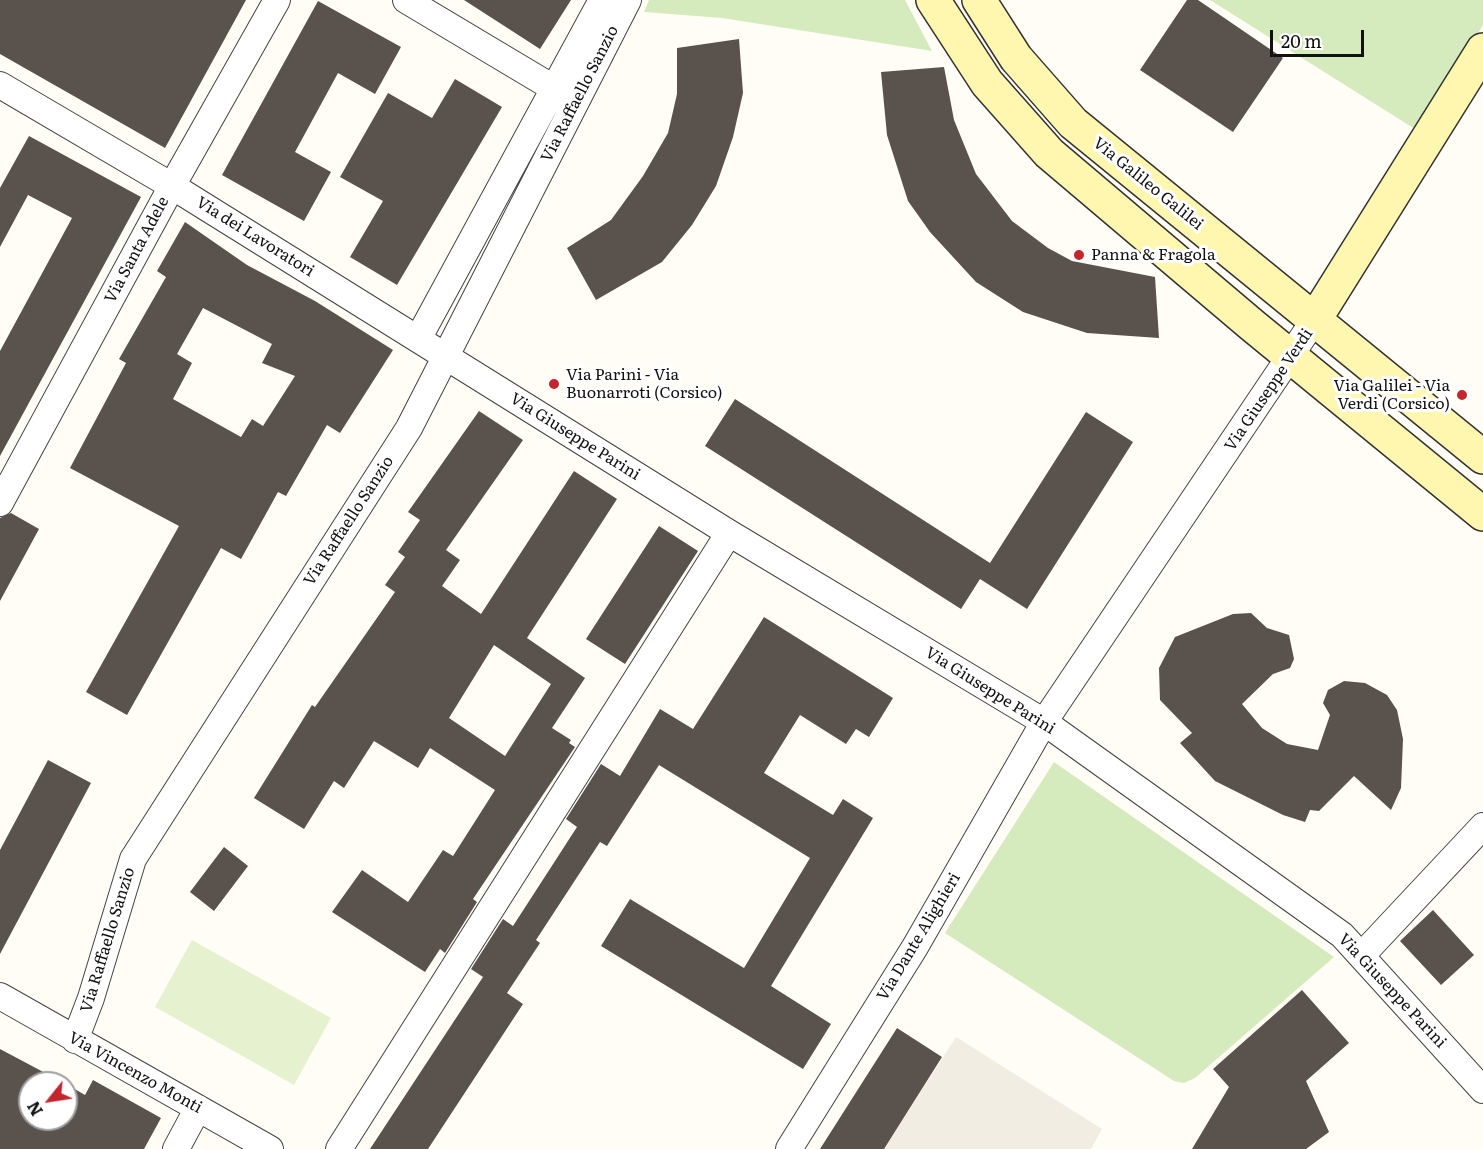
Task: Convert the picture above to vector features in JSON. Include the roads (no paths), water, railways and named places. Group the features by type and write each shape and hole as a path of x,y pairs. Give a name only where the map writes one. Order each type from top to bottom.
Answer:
{"street":[{"name":"Via Santa Adele","path":"0,503 172,186 277,0"},
{"path":"406,0 555,89"},
{"name":"Via Raffaello Sanzio","path":"418,339 602,0"},
{"name":"Via Raffaello Sanzio","path":"75,1040 91,998 133,859 409,428 628,0"},
{"path":"933,0 987,83 1049,153 1292,358 1483,514"},
{"name":"Via Galileo Galilei","path":"979,0 1016,58 1073,123 1483,457"},
{"name":"Via Giuseppe Verdi","path":"1044,722 1292,358 1483,50"},
{"name":"Via dei Lavoratori","path":"0,85 172,186 446,356"},
{"name":"Via Giuseppe Parini","path":"446,356 729,533 1044,722 1342,935 1363,954 1483,1090"},
{"path":"339,1149 729,533"},
{"name":"Via Dante Alighieri","path":"789,1149 915,947 1044,722"},
{"path":"1363,954 1483,826"},
{"name":"Via Vincenzo Monti","path":"0,996 270,1149"},
{"path":"176,1149 198,1108"}],"place":[{"name":"Panna & Fragola","path":"1079,255"},
{"name":"Via Parini - Via Buonarroti (Corsico)","path":"554,384"},
{"name":"Via Galilei - Via Verdi (Corsico)","path":"1462,395"}]}
